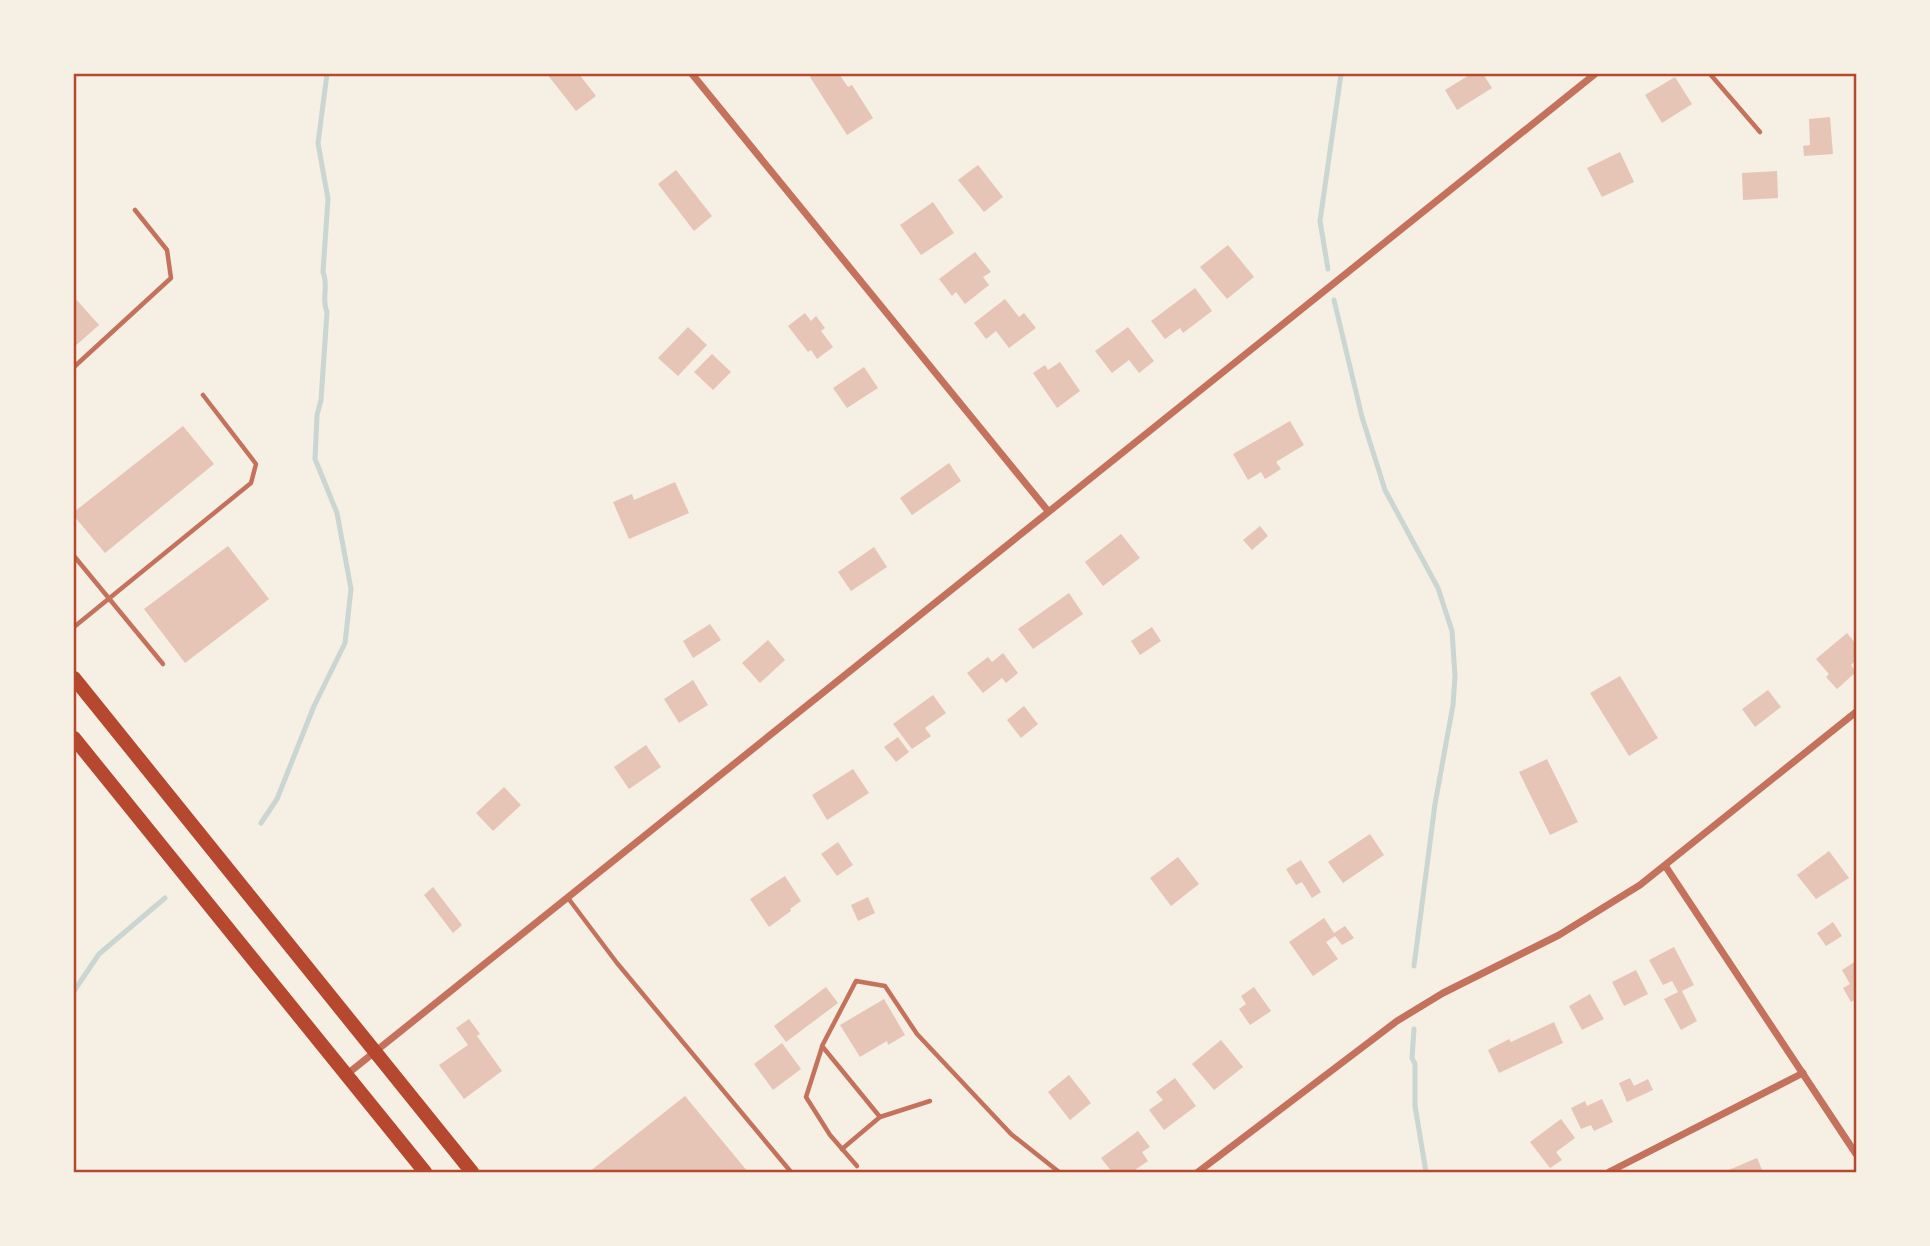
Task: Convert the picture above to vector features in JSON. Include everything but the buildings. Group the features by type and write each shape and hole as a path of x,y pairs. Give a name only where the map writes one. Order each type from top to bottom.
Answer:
{"highway":[{"path":"74,678 472,1172"},
{"path":"74,738 425,1172"}],"street":[{"path":"692,74 1048,511"},
{"path":"346,1074 1595,74"},
{"path":"1198,1172 1396,1021 1443,993 1559,935 1666,867 1857,712"},
{"path":"1666,867 1857,1154"},
{"path":"1609,1172 1803,1073"}],"lane":[{"path":"1710,74 1760,132"},
{"path":"74,367 171,278 167,250 135,210"},
{"path":"74,627 251,483 256,464 203,395"},
{"path":"74,556 163,664"},
{"path":"568,898 617,962 790,1172"},
{"path":"857,1166 830,1135 806,1097 822,1046 856,981 885,986 917,1034 1011,1134 1059,1172"},
{"path":"822,1046 880,1117"},
{"path":"842,1149 880,1117 930,1101"}],"waterway":[{"path":"261,823 277,799 314,706 345,643 351,589 337,513 315,459 327,312 323,272 328,199 318,143 327,74"},
{"path":"1328,269 1320,221 1341,74"},
{"path":"1334,300 1362,417 1385,490 1438,588 1452,631 1455,676 1453,705 1435,804 1414,966"},
{"path":"74,991 99,954 165,898"},
{"path":"1414,1029 1412,1058 1415,1064 1415,1106 1426,1172"}]}
